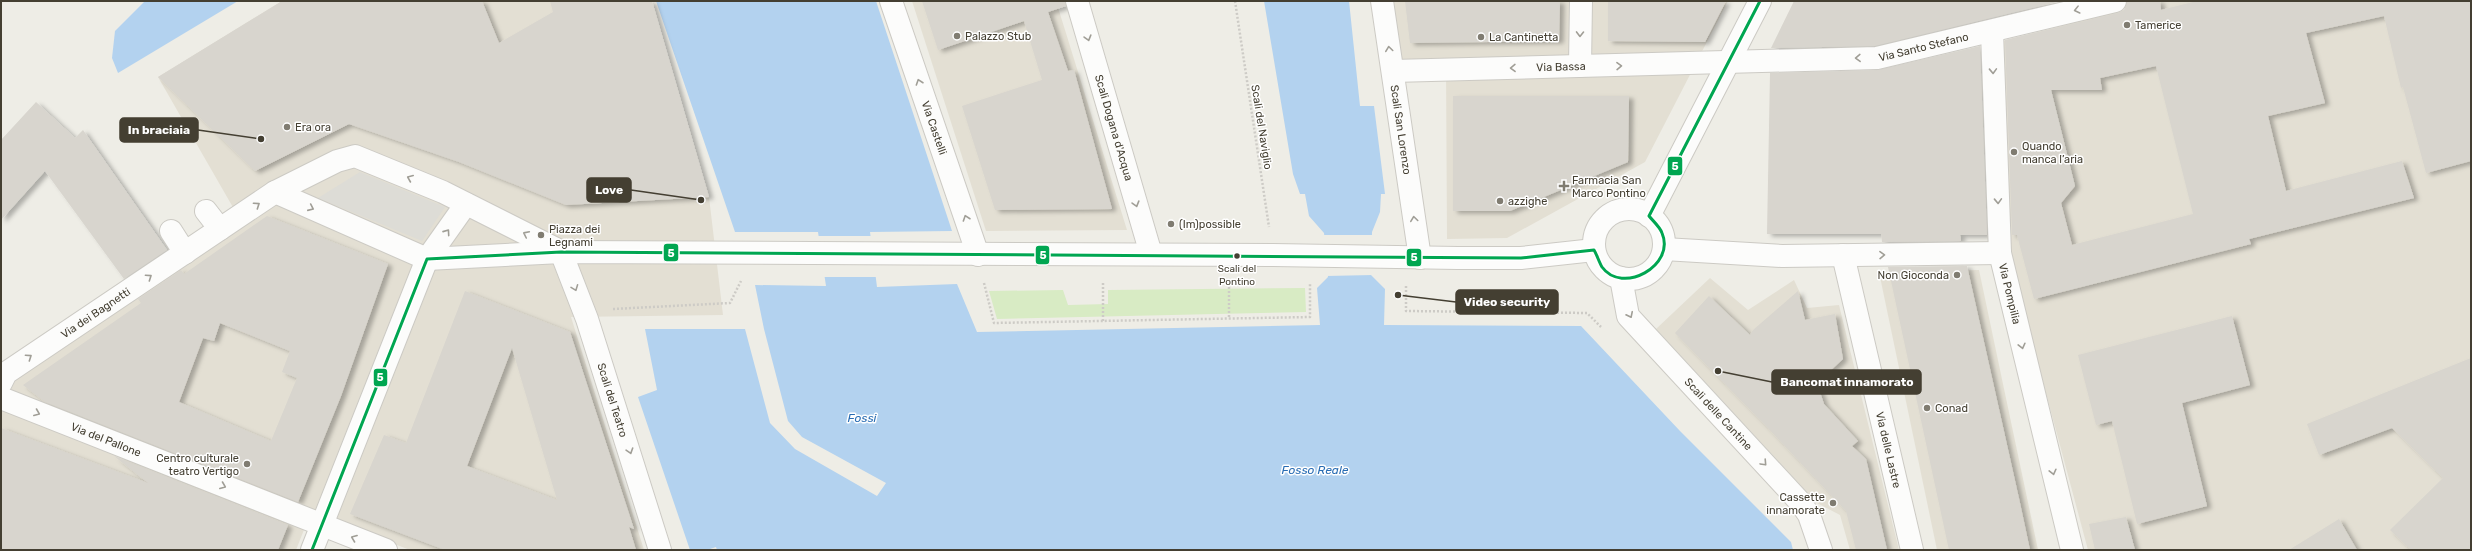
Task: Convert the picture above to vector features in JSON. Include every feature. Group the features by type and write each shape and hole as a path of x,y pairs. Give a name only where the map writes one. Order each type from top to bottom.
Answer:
{"street":[{"name":"Via Castelli","path":"891,1 972,255"},
{"name":"Scali Dogana d'Acqua","path":"1077,1 1151,254"},
{"name":"Scali San Lorenzo","path":"1382,1 1420,258"},
{"path":"1580,66 1581,1"},
{"path":"1649,216 1760,1"},
{"name":"Via Santo Stefano","path":"1729,63 1877,58 1992,32 2115,1"},
{"name":"Via Pompilia","path":"1992,32 2000,253 2072,550"},
{"name":"Via Bassa","path":"1392,71 1729,63"},
{"path":"275,192 337,161 355,156 443,192 561,252"},
{"path":"275,192 428,259 561,252 972,255 1151,254 1521,258 1594,250"},
{"name":"Via dei Bagnetti","path":"3,375 275,192"},
{"path":"312,550 428,259 466,204"},
{"path":"1627,209 1642,212 1649,216 1660,229 1664,240 1664,249 1660,262 1648,273 1640,277 1621,278 1604,268 1599,263 1594,250 1598,227 1609,214 1627,209"},
{"path":"206,211 220,229"},
{"path":"171,230 185,253"},
{"path":"1664,249 1782,256 2000,253"},
{"name":"Scali del Teatro","path":"561,252 587,319 660,550"},
{"name":"Via delle Lastre","path":"1843,256 1912,550"},
{"name":"Scali delle Cantine","path":"1621,278 1628,316 1800,502 1809,515 1821,550"},
{"name":"Via del Pallone","path":"1,398 386,550"}],"path":[{"name":"Scali del Naviglio","path":"1235,1 1273,255"},
{"path":"972,255 984,283 994,323 1310,317 1314,256"},
{"path":"606,309 730,303 744,277"},
{"path":"979,280 984,283"},
{"path":"1229,280 1229,318"},
{"path":"1103,282 1103,321"},
{"path":"1406,284 1406,311 1587,313 1604,330"}],"shaded area":[{"path":"282,1 650,1 709,197 723,315 571,317 644,550 410,550 311,512 296,550 1,550 1,400 11,378 242,223 158,77"},
{"path":"912,1 1056,1 1127,230 986,231"},
{"path":"1393,1 1728,1 1645,162 1507,238 1447,239 1446,63 1400,64"},
{"path":"2158,1 2471,1 2471,550 2088,550 2008,251 1999,42"},
{"path":"360,172 445,207 422,241 318,198"},
{"path":"1979,270 2038,550 1937,550 1879,272"},
{"path":"1710,278 1748,310 1794,280 1807,308 1839,305 1899,550 1850,550 1840,515 1817,503 1656,329"}],"green space":[{"path":"1305,288 1306,312 997,319 989,291 1063,290 1068,305 1108,304 1108,290"}],"water":[{"path":"145,1 238,1 118,73 112,58 115,31"},
{"name":"Fossi","path":"656,1 876,1 952,231 870,232 877,287 957,284 977,332 1320,325 1317,288 1328,277 1324,233 1309,216 1305,194 1300,194 1293,174 1264,1 1349,1 1360,106 1374,106 1385,194 1381,194 1380,212 1372,232 1371,275 1385,289 1384,325 1581,326 1680,431 1791,542 1793,550 717,550 716,547 707,550 690,550 638,397 657,390 645,329 764,329 755,285 826,286 818,232 735,232"}],"pier":[{"path":"1322,235 1374,235 1373,275 1326,276"},
{"path":"817,236 872,236 877,277 823,277"},
{"path":"745,329 764,329 788,421 802,437 886,483 877,496 795,449 770,423"}],"building":[{"path":"282,1 482,1 499,43 553,12 550,1 652,1 709,197 566,205 459,162 349,124 255,171 158,77"},
{"path":"922,1 1065,1 1066,6 1048,12 1068,71 1074,70 1112,209 995,210 962,106 1042,80 1024,21 938,50"},
{"path":"1405,1 1560,1 1559,41 1410,43"},
{"path":"1608,1 1726,1 1705,42 1608,41"},
{"path":"1794,1 2061,1 1875,46 1771,48"},
{"path":"2127,1 2160,1 2161,10 2197,1 2471,1 2471,161 2426,173 2403,87 2401,88 2384,16 2306,33 2325,103 2268,116 2286,191 2402,161 2414,198 2249,239 2251,244 2034,299 2017,235 2012,235 2005,40 2118,13 2124,10","holes":["2156,66 2193,214 2072,245 2061,203 2075,186 2051,90 2102,90 2100,78"]},
{"path":"1980,46 1987,235 1960,235 1961,241 1882,242 1881,234 1767,234 1770,73 1877,70"},
{"path":"1453,96 1629,96 1628,162 1510,211 1453,211"},
{"path":"36,102 75,138 83,130 167,250 124,279 45,171 1,220 1,140"},
{"path":"267,216 388,264 341,396 298,502 45,402 23,385 141,303 138,299 181,270 184,274","holes":["220,323 290,351 282,372 297,378 271,441 179,402 203,338 214,341"]},
{"path":"1967,266 2030,550 1949,550 1888,267"},
{"path":"465,291 570,332 634,529 629,527 636,550 445,550 350,514 384,435 406,443","holes":["512,348 557,500 467,466"]},
{"path":"1798,291 1805,320 1835,314 1843,359 1817,383 1824,404 1858,441 1852,446 1866,459 1887,550 1856,550 1846,511 1767,427 1675,333 1709,296 1750,335 1753,330"},
{"path":"2232,316 2250,385 2182,403 2207,506 2137,524 2112,421 2096,425 2078,355"},
{"path":"2471,358 2471,550 2411,550 2390,530 2443,478 2392,428 2319,455 2307,424"},
{"path":"1,428 148,483 114,456 288,525 278,550 1,550"},
{"path":"2126,517 2135,550 2095,550 2089,524"},
{"path":"2339,519 2357,550 2289,550"}],"transit line":[{"name":"5","path":"312,550 427,259 561,252 1521,258 1594,250 1602,267 1611,275 1622,278 1633,277 1645,273 1654,266 1661,256 1664,245 1662,233 1649,216 1760,1"}],"place":[{"name":"Tamerice","path":"2127,25"},
{"name":"Palazzo Stub","path":"957,36"},
{"name":"La Cantinetta","path":"1481,37"},
{"name":"Era ora","path":"287,127"},
{"name":"In braciaia","path":"261,139"},
{"name":"Quando manca l’aria","path":"2014,152"},
{"name":"Farmacia San Marco Pontino","path":"1564,186"},
{"name":"Love","path":"701,200"},
{"name":"azzighe","path":"1500,201"},
{"name":"(Im)possible","path":"1171,224"},
{"name":"Piazza dei Legnami","path":"541,235"},
{"name":"Scali del Pontino","path":"1237,256"},
{"name":"Non Gioconda","path":"1957,275"},
{"name":"Video security","path":"1398,295"},
{"name":"Bancomat innamorato","path":"1718,371"},
{"name":"Conad","path":"1927,408"},
{"name":"Centro culturale teatro Vertigo","path":"247,464"},
{"name":"Cassette innamorate","path":"1833,503"}],"water label":[{"name":"Fosso Reale","path":"1315,470"}]}
